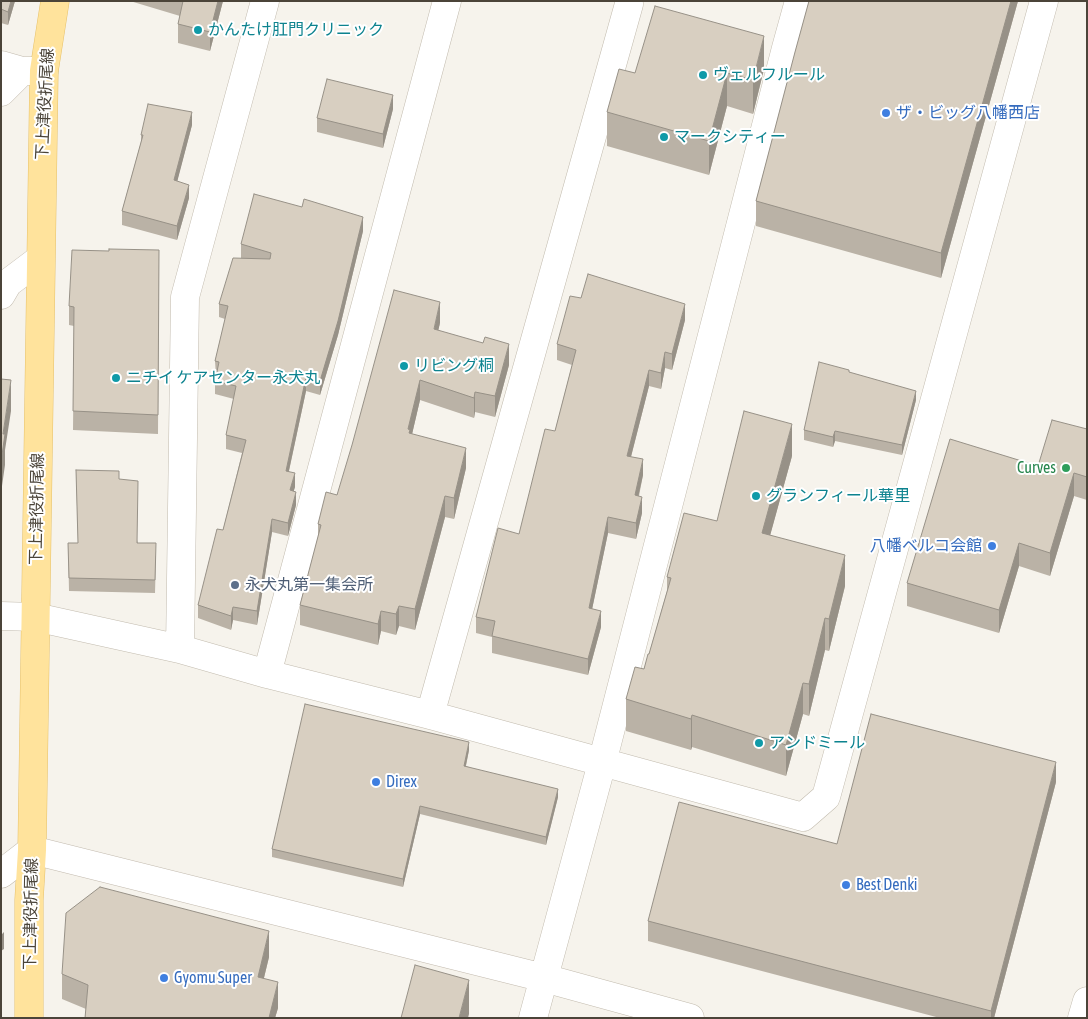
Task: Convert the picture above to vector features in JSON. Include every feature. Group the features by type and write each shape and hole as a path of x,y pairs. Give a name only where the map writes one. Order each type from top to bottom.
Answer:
{"main road":[{"name":"下上津役折尾線","path":"29,1018 29,900 32,850 36,617 40,259 22,69 55,1"}],"street":[{"path":"180,649 185,297 264,1"},
{"path":"267,674 448,1"},
{"path":"533,1018 602,763 799,1"},
{"path":"1,616 36,617 180,649 802,817 826,797 1044,1"},
{"path":"430,715 625,2 657,11"},
{"path":"758,40 786,48"},
{"path":"1,92 22,69"},
{"path":"1,295 8,283 40,259"},
{"path":"1,874 32,850 544,978 690,1018"},
{"path":"1082,1018 1087,1001"}],"building":[{"path":"1,1 11,1 8,12 1,9"},
{"path":"183,1 218,1 210,32 178,24"},
{"name":"ザ・ビッグ八幡西店","path":"809,1 1011,1 941,253 756,201"},
{"path":"655,6 764,36 753,80 727,73 709,141 607,112 619,69 635,73"},
{"path":"327,79 393,95 383,134 317,118"},
{"path":"148,104 192,112 174,180 189,185 177,226 122,211 143,135 141,135"},
{"path":"254,194 302,207 304,199 363,217 338,321 320,381 306,377 286,471 295,473 290,490 296,492 288,523 272,519 257,611 233,607 231,616 198,605 217,529 223,530 246,440 226,435 236,386 215,381 219,362 215,361 228,306 219,304 233,258 270,259 271,253 241,244"},
{"name":"ニチイ ケアセンター永犬丸","path":"109,249 159,250 158,415 73,411 74,307 69,306 72,250 109,251"},
{"path":"588,274 685,304 672,354 665,352 661,373 649,370 627,456 643,459 635,495 642,497 636,523 608,517 589,608 601,611 588,659 492,636 495,621 476,617 498,528 519,534 545,429 555,431 576,350 557,344 570,296 581,298"},
{"path":"394,290 440,302 434,329 483,343 485,337 509,344 495,396 475,392 474,398 420,380 408,429 410,430 409,433 466,448 454,498 445,496 415,609 399,606 396,614 381,611 378,624 300,605 321,525 318,524 326,492 337,495"},
{"path":"819,362 916,391 902,445 835,431 833,437 804,430"},
{"path":"1,379 11,380 1,462"},
{"path":"744,411 792,424 762,533 845,555 829,619 825,618 809,684 803,683 786,745 692,715 691,719 626,699 635,667 644,669 649,654 671,578 667,577 684,513 717,521"},
{"name":"八幡ベルコ会館","path":"1052,420 1087,429 1087,477 1074,473 1050,553 1019,543 999,610 907,583 950,439 1038,466"},
{"path":"76,470 119,471 119,479 138,481 137,543 156,543 155,580 69,578 68,543 78,543"},
{"name":"Direx","path":"305,704 469,742 464,766 558,789 546,837 420,806 403,879 272,849"},
{"name":"Best Denki","path":"871,714 1056,762 991,1011 648,921 679,802 837,844"},
{"name":"Gyomu Super","path":"100,887 269,931 258,977 278,982 269,1018 85,1018 88,985 62,974 66,913"},
{"path":"415,965 469,980 459,1018 401,1018"}],"place":[{"name":"かんたけ肛門クリニック","path":"198,30"},
{"name":"ヴェルフルール","path":"703,75"},
{"name":"ザ・ビッグ八幡西店","path":"886,113"},
{"name":"マークシティー","path":"664,137"},
{"name":"リビング桐","path":"404,366"},
{"name":"ニチイ ケアセンター永犬丸","path":"116,378"},
{"name":"Curves","path":"1066,468"},
{"name":"グランフィール華里","path":"756,496"},
{"name":"八幡ベルコ会館","path":"992,546"},
{"name":"永犬丸第一集会所","path":"235,585"},
{"name":"アンドミール","path":"759,743"},
{"name":"Direx","path":"376,782"},
{"name":"Best Denki","path":"846,885"},
{"name":"Gyomu Super","path":"164,978"}]}
